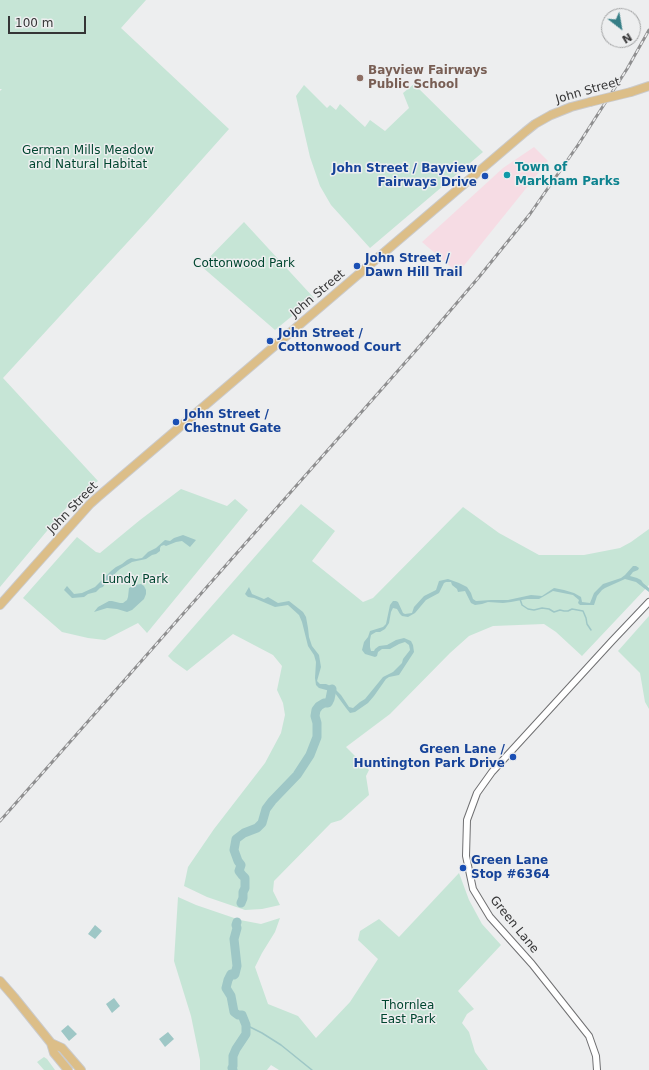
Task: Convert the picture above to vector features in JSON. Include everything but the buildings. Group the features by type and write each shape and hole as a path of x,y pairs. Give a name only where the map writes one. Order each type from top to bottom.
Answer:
{"main road":[{"name":"John Street","path":"0,604 90,504 525,132 551,115 566,109 649,86"},
{"path":"0,981 51,1043 54,1053 68,1070"},
{"path":"51,1043 62,1048 81,1070"}],"street":[{"name":"Green Lane","path":"597,1070 596,1056 588,1036 532,964 490,917 473,890 466,856 467,820 477,793 492,772 649,602"}],"shaded area":[{"path":"534,147 548,161 458,273 422,242 503,168"}],"green space":[{"name":"German Mills Meadow and Natural Habitat","path":"0,0 146,0 121,28 229,129 3,378 98,481 72,501 0,587 0,91 2,89 0,89"},
{"path":"414,84 483,152 370,248 331,205 320,186 310,157 296,96 304,85 327,108 330,105 336,110 340,104 365,127 370,120 385,131 409,108 403,93"},
{"name":"Cottonwood Park","path":"244,222 314,298 275,330 201,266"},
{"name":"Lundy Park","path":"181,489 227,506 235,499 248,510 147,633 138,623 105,640 62,632 23,598 77,537 96,552 100,553"},
{"path":"301,504 335,531 312,561 363,602 373,598 463,507 499,533 539,555 584,555 620,548 649,529 649,585 582,656 556,632 544,624 493,626 469,636 450,653 390,714 346,747 369,770 366,776 369,795 341,820 331,823 274,881 273,891 280,905 262,909 245,910 207,897 184,886 188,867 214,829 265,763 281,733 285,715 283,703 277,690 282,666 273,655 233,634 187,671 168,656"},
{"path":"649,616 649,709 645,702 640,673 618,651"},
{"name":"Thornlea East Park","path":"459,873 469,900 482,924 501,945 458,991 474,1009 467,1014 462,1023 469,1032 475,1052 488,1070 279,1070 271,1065 267,1070 200,1070 200,1060 191,1016 174,961 178,897 196,905 240,920 261,924 280,918 275,932 255,967 268,1004 298,1016 316,1038 350,1002 378,959 358,940 360,931 379,919 399,937"},
{"path":"44,1057 55,1070 44,1070 37,1062"}],"water":[{"path":"183,535 196,540 190,547 182,541 161,546 160,551 156,554 146,559 132,562 120,569 106,582 103,587 96,592 88,594 84,597 72,598 64,590 67,586 74,594 82,593 95,587 111,571 127,560 131,558 142,558 165,540 170,541"},
{"path":"633,566 639,568 630,576 641,580 649,588 649,592 636,582 625,579 602,590 597,596 594,605 580,605 578,603 579,600 573,595 553,591 539,599 527,599 503,603 488,602 475,605 471,603 465,591 458,592 451,582 446,582 439,593 426,600 415,613 408,617 402,616 397,609 393,608 389,623 385,629 371,635 371,651 374,651 379,646 387,645 404,638 411,641 414,652 399,675 386,679 368,703 355,712 350,713 335,693 319,688 316,685 316,662 314,655 308,646 299,615 288,605 275,607 248,597 245,594 249,587 252,594 264,599 268,597 278,603 289,601 303,612 306,617 312,646 319,655 321,667 317,681 320,684 326,684 333,687 341,695 349,707 353,708 365,699 383,677 393,672 402,663 403,659 410,650 409,645 405,642 390,649 382,649 375,657 365,654 362,650 364,642 370,631 383,627 386,624 390,605 393,601 398,602 403,613 412,613 414,607 424,596 436,590 439,581 448,579 467,587 473,599 476,601 508,600 531,595 542,596 554,588 574,593 581,597 582,602 590,603 594,593 603,584 621,578"},
{"path":"141,584 146,590 146,594 144,599 132,610 127,612 107,608 94,612 98,607 109,601 123,603 127,600 129,588"},
{"path":"95,925 102,931 95,939 88,934"},
{"path":"114,998 120,1006 112,1013 106,1004"},
{"path":"68,1025 77,1034 69,1041 61,1031"},
{"path":"168,1032 174,1039 165,1047 159,1039"}],"waterway":[{"path":"520,599 522,605 528,609 534,610 542,608 549,609 554,612 560,610 568,611 572,609 583,611 587,624 591,630"},
{"path":"241,903 245,888 245,878 239,871 241,865 234,850 236,839 244,833 257,828 262,823 266,809 297,775 310,755 317,737 317,723 315,716 316,710 324,703 328,703 332,689"},
{"path":"233,1070 233,1056 246,1034 246,1025 242,1015 238,1015 234,1012 231,996 226,988 228,980 231,974 235,974 237,966 234,939 237,922"},
{"path":"246,1025 281,1045 312,1070"}],"railway":[{"path":"0,821 479,277 530,214 578,145 627,69 649,30"}],"place":[{"name":"Bayview Fairways Public School","path":"360,78"},
{"name":"Town of Markham Parks","path":"507,175"},
{"name":"John Street / Bayview Fairways Drive","path":"485,176"},
{"name":"John Street / Dawn Hill Trail","path":"357,266"},
{"name":"John Street / Cottonwood Court","path":"270,341"},
{"name":"John Street / Chestnut Gate","path":"176,422"},
{"name":"Green Lane / Huntington Park Drive","path":"513,757"},
{"name":"Green Lane Stop #6364","path":"463,868"}]}
